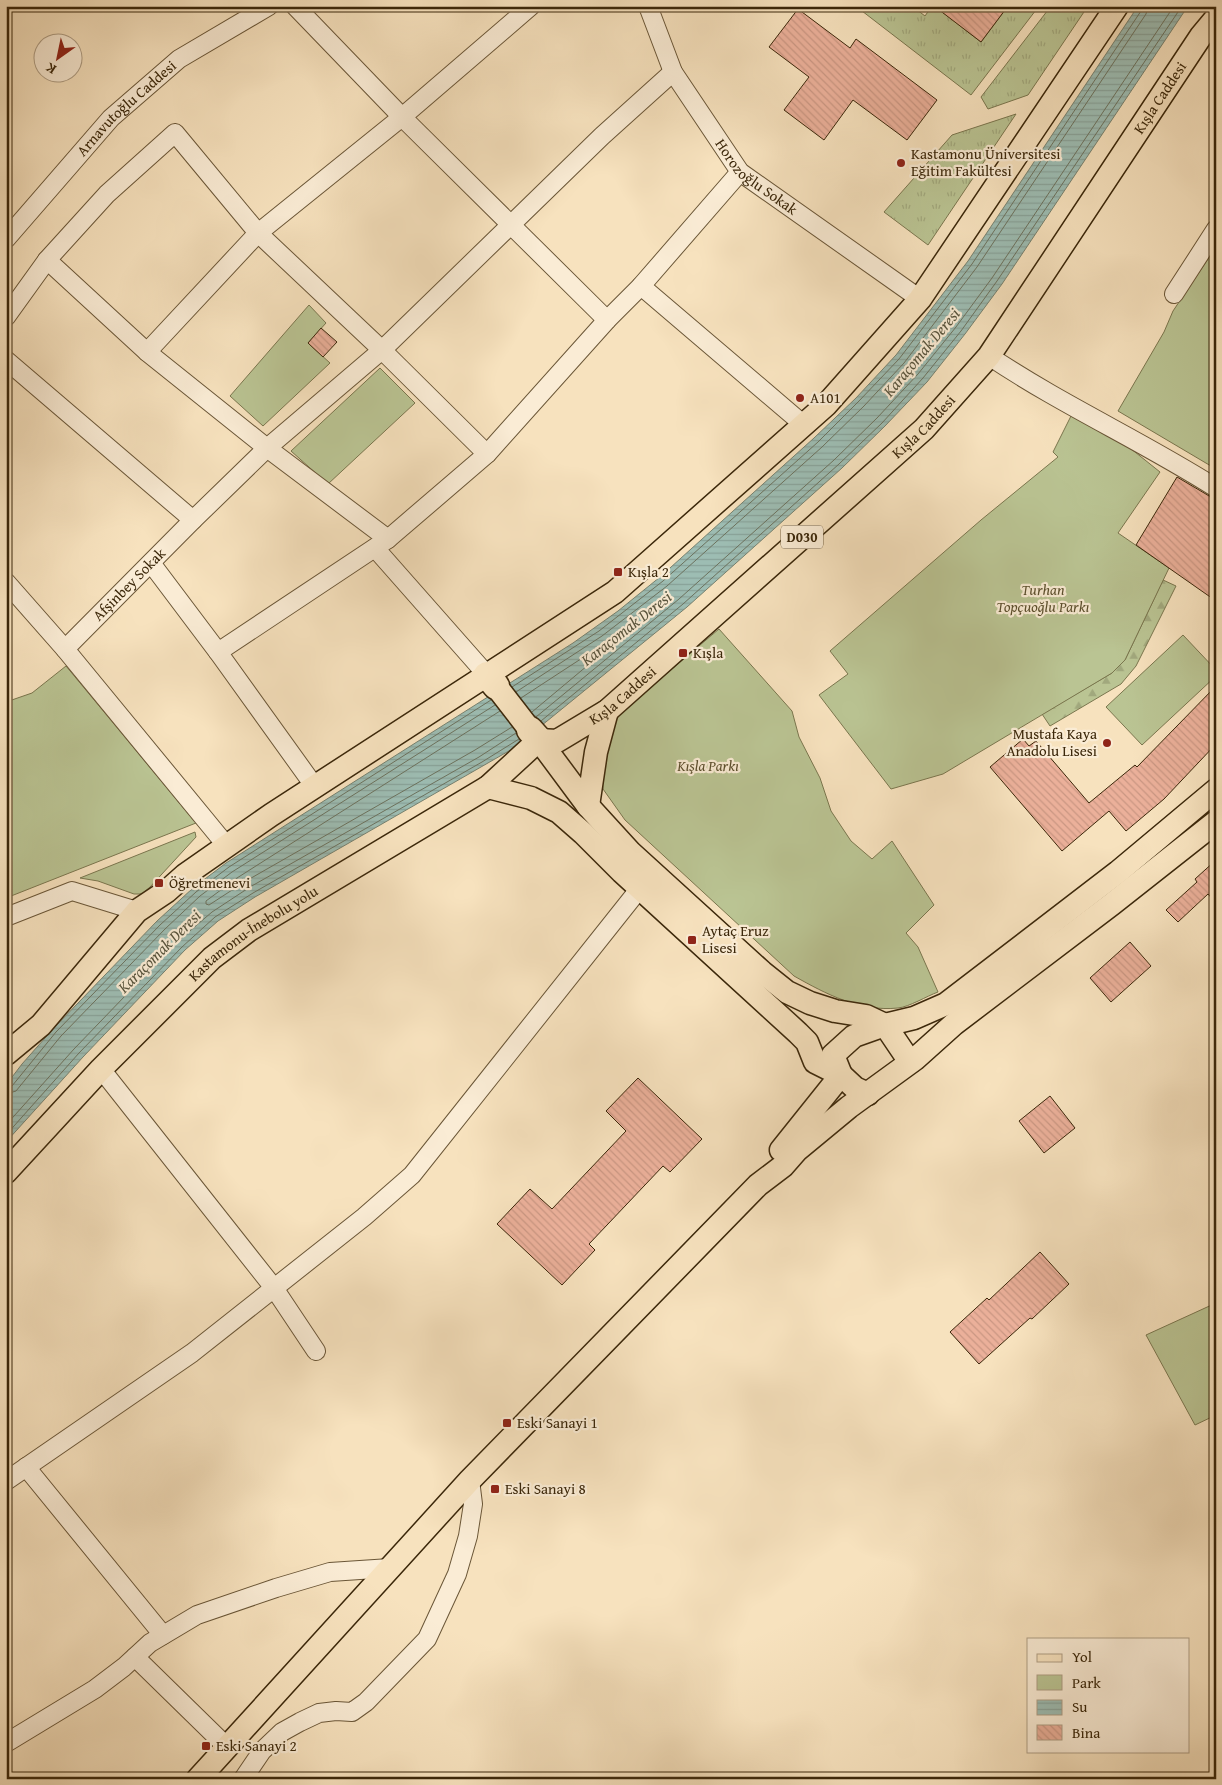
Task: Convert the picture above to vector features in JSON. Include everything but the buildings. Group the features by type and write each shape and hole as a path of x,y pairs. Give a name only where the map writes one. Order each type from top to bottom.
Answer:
{"main road":[{"path":"6,1054 41,1024 138,911 226,845 315,787 491,681 615,592 826,405 920,299 1117,6"},
{"name":"Kışla Caddesi","path":"534,735 557,741 607,711 924,428 990,356 1201,36 1216,18"},
{"path":"491,681 588,806 630,852 646,880 798,1032 807,1042 815,1062 841,1075 855,1088 868,1094"},
{"path":"588,806 596,752 607,711"},
{"name":"Kastamonu-İnebolu yolu","path":"6,1172 101,1069 212,958 249,930 488,787 534,735"},
{"path":"488,787 531,798 559,812 787,992 810,1004 866,1016 885,1025 910,1062"},
{"path":"841,1075 833,1054 854,1036 885,1025 914,1018 946,1004 1118,872 1216,790"},
{"path":"198,1779 470,1480 758,1184 783,1166 797,1150 849,1107 910,1062 954,1024 1216,822"},
{"path":"758,1184 780,1151 841,1075"}],"street":[{"name":"Arnavutoğlu Caddesi","path":"6,239 111,118 179,59 269,6"},
{"path":"295,6 402,117 606,320"},
{"path":"147,352 258,233 402,117 531,6"},
{"name":"Horozoğlu Sokak","path":"648,6 673,72 740,172 920,299"},
{"name":"Afşinbey Sokak","path":"65,649 267,448 382,350 602,136 673,72"},
{"path":"6,318 48,260 107,194 175,133 258,233 382,350 487,454"},
{"path":"218,652 382,544 487,454 606,320 641,286 740,172"},
{"path":"1174,294 1216,229"},
{"path":"48,260 147,352 267,448 382,544 491,681"},
{"path":"641,286 804,425"},
{"path":"990,356 1018,376 1081,412 1147,446 1216,488"},
{"path":"6,360 193,520"},
{"path":"151,563 315,787"},
{"path":"6,582 65,649 226,845"},
{"path":"6,1481 192,1353 364,1218 412,1175 646,880"},
{"path":"6,917 72,891 138,911"},
{"path":"101,1069 274,1288 316,1351"},
{"path":"26,1467 163,1635"},
{"path":"243,1779 262,1751 282,1732 319,1713 352,1712 366,1702 427,1639 457,1574 468,1536 473,1504 470,1480"},
{"path":"6,1743 95,1689 136,1657 150,1643 197,1616 321,1575 360,1569 390,1568"},
{"path":"136,1657 227,1747"}],"green space":[{"path":"867,6 912,6 925,16 932,6 944,6 941,11 981,42 1008,6 1039,6 971,95 862,11"},
{"path":"1051,6 1088,6 1028,95 988,109 981,97"},
{"path":"1016,114 928,245 884,212 952,135"},
{"path":"1216,247 1216,469 1118,411 1164,332 1173,311"},
{"path":"309,305 326,323 308,343 330,363 263,426 230,396"},
{"path":"380,368 415,403 328,484 291,451"},
{"name":"Turhan Topçuoğlu Parkı","path":"1071,416 1110,432 1160,472 1118,533 1169,568 1125,660 1112,673 943,774 891,789 819,695 848,674 830,651 981,520 1058,457 1053,452"},
{"path":"1163,580 1176,586 1136,666 1121,684 1050,726 1042,714 1112,673 1125,660"},
{"name":"Kışla Parkı","path":"719,629 792,711 799,737 820,778 831,811 851,841 872,859 892,841 934,905 906,933 918,947 938,992 913,1004 884,1009 844,1000 794,976 625,820 603,789 601,766 613,720"},
{"path":"1183,635 1216,670 1216,676 1142,745 1106,707"},
{"path":"66,666 196,823 6,898 6,702 32,693"},
{"path":"195,832 196,837 142,894 134,894 98,881 80,878"},
{"path":"1216,1303 1216,1415 1195,1425 1146,1335"}],"water":[{"name":"Karaçomak Deresi","path":"1138,6 1188,6 1002,284 927,382 885,426 842,468 687,607 514,748 255,897 218,921 185,950 83,1057 6,1142 6,1085 53,1029 157,921 193,888 226,863 573,643 618,611 660,577 856,398 896,355 968,261"}],"place":[{"name":"Kastamonu Üniversitesi Eğitim Fakültesi","path":"901,163"},
{"name":"A101","path":"800,398"},
{"name":"Kışla 2","path":"618,572"},
{"name":"Kışla","path":"683,653"},
{"name":"Mustafa Kaya Anadolu Lisesi","path":"1107,743"},
{"name":"Öğretmenevi","path":"159,883"},
{"name":"Aytaç Eruz Lisesi","path":"692,940"},
{"name":"Eski Sanayi 1","path":"507,1423"},
{"name":"Eski Sanayi 8","path":"495,1489"},
{"name":"Eski Sanayi 2","path":"206,1746"}]}
